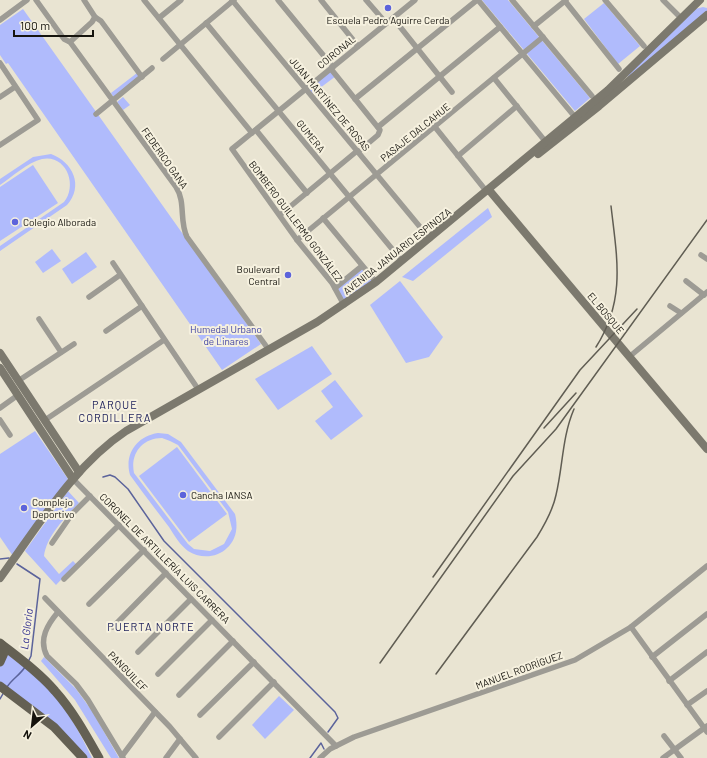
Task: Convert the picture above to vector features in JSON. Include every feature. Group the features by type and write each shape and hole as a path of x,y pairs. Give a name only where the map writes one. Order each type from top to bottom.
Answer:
{"main road":[{"name":"AVENIDA JANUARIO ESPINOZA","path":"0,578 78,472 116,437 269,350 344,305 376,282 488,191 545,141 616,83 700,0"},
{"name":"AVENIDA JANUARIO ESPINOZA","path":"511,171 574,127 707,15"},
{"name":"EL BOSQUE","path":"488,191 707,449"},
{"name":"CORONEL DE ARTILLERÍA LUIS CARRERA","path":"0,353 18,381 28,402 62,455 78,472"},
{"name":"CORONEL DE ARTILLERÍA LUIS CARRERA","path":"0,368 18,395 28,402 45,420 73,479"},
{"path":"1,644 31,668 63,700 99,758"},
{"path":"0,662 4,653 1,644"},
{"path":"1,686 54,727 83,758"}],"street":[{"path":"0,20 27,0"},
{"name":"FEDERICO GANA","path":"36,0 64,39 70,42 180,193 187,237 269,350"},
{"path":"84,0 95,17 101,21 142,76"},
{"path":"144,0 180,45 307,193"},
{"path":"159,18 180,0"},
{"path":"163,59 233,0"},
{"name":"JUAN MARTÍNEZ DE ROSAS","path":"233,0 430,239"},
{"path":"278,0 378,127 380,133 280,215"},
{"path":"321,0 358,46"},
{"path":"366,0 386,23"},
{"name":"COIRONAL","path":"232,149 415,0"},
{"path":"355,99 477,0 575,117"},
{"path":"512,0 592,96"},
{"path":"605,0 644,46"},
{"path":"664,0 681,18"},
{"path":"534,26 565,1 619,69"},
{"path":"70,42 92,22 95,17"},
{"path":"393,18 452,92"},
{"name":"GUMERA","path":"206,23 402,261"},
{"path":"378,127 500,27"},
{"name":"PASAJE DALCAHUE","path":"297,240 543,37"},
{"path":"0,64 38,120 0,145"},
{"path":"96,114 152,68"},
{"path":"494,78 545,141"},
{"path":"0,96 15,87"},
{"path":"458,156 517,106"},
{"path":"435,127 488,191"},
{"name":"BOMBERO GUILLERMO GONZÁLEZ","path":"232,149 297,240 335,288 344,305"},
{"path":"323,218 376,282"},
{"path":"701,255 707,259"},
{"path":"113,263 198,389"},
{"name":"AVENIDA JANUARIO ESPINOZA","path":"335,288 362,266"},
{"path":"89,297 120,275"},
{"path":"629,357 705,293 686,281"},
{"path":"106,331 142,306"},
{"path":"670,306 681,313"},
{"path":"40,319 62,352"},
{"path":"45,420 164,340"},
{"path":"18,381 74,344"},
{"path":"0,408 18,395"},
{"path":"0,420 10,435"},
{"name":"CORONEL DE ARTILLERÍA LUIS CARRERA","path":"73,479 336,746"},
{"path":"52,543 72,514 90,496"},
{"path":"64,579 119,525"},
{"path":"89,604 144,550"},
{"name":"MANUEL RODRÍGUEZ","path":"320,758 336,746 360,735 559,667 575,660 631,627 707,566"},
{"path":"113,627 166,573"},
{"name":"PANGUILEF","path":"45,598 155,712 196,758"},
{"path":"138,652 191,598"},
{"path":"58,612 45,629 44,650 46,656 76,684 88,700 122,757 155,712"},
{"path":"652,657 707,614"},
{"path":"158,674 212,620"},
{"path":"631,627 669,681 706,728 664,758"},
{"path":"179,695 233,641"},
{"path":"669,681 707,652"},
{"path":"200,715 254,662"},
{"path":"219,737 274,682"},
{"path":"687,705 707,691"},
{"path":"664,736 681,758"},
{"path":"166,758 180,739"}],"green space":[{"path":"482,0 508,0 590,98 575,111"},
{"path":"604,3 640,46 618,64 584,19"},
{"path":"703,7 707,8 707,11 626,80 629,74 695,9"},
{"name":"Humedal Urbano de Linares","path":"23,9 261,344 222,370 8,63 6,64 0,55 0,25"},
{"path":"331,71 336,76 312,94 308,89"},
{"path":"137,73 139,76 114,98 111,93"},
{"path":"123,97 130,105 123,110 117,102"},
{"path":"51,154 65,163 74,175 75,190 72,198 67,205 0,251 0,246 64,202 68,195 70,180 67,172 58,161 50,159 42,159 31,163 0,185 0,179 33,157"},
{"name":"Colegio Alborada","path":"33,165 58,203 0,241 0,187"},
{"path":"488,208 492,217 413,281 402,277"},
{"path":"52,249 61,261 43,273 35,262"},
{"path":"86,252 97,267 72,284 62,269"},
{"path":"362,268 373,282 344,303 337,288"},
{"path":"400,281 443,337 429,357 406,363 370,305"},
{"path":"312,346 332,374 278,410 255,379"},
{"path":"335,380 363,416 331,440 315,421 333,407 321,391"},
{"name":"Complejo Deportivo","path":"35,431 68,479 13,556 0,537 0,454"},
{"path":"158,433 168,434 181,442 235,514 236,532 233,541 227,548 218,554 203,556 193,554 182,546 130,475 129,460 134,447 138,442","holes":["162,438 178,445 228,512 232,529 224,544 210,551 194,549 188,544 134,473 134,460 139,448 143,444"]},
{"name":"Cancha IANSA","path":"177,447 227,514 189,542 139,476"},
{"path":"68,491 79,503 53,534 44,556 59,574 73,561 76,564 56,585 25,551"},
{"path":"0,648 36,677 55,696 73,721 92,758 87,758 0,684"},
{"path":"44,657 76,689 92,711 119,758 111,758 75,700 41,661"},
{"path":"279,696 294,710 265,739 252,725"}],"waterway":[{"path":"103,477 110,475 115,477 128,489 164,541 335,712 338,718 328,732"},
{"name":"La Gloria","path":"0,559 9,558"},
{"name":"La Gloria","path":"17,564 40,579 31,656 28,662"},
{"name":"La Gloria","path":"7,687 25,667"},
{"name":"La Gloria","path":"0,699 4,692"},
{"path":"310,758 321,743 324,749"}],"railway":[{"path":"596,347 606,330 616,295 617,261 611,206"},
{"path":"380,663 513,476 556,429 707,220"},
{"path":"433,577 580,370 637,309"},
{"path":"544,428 576,393"},
{"path":"436,674 537,537 546,522 555,501 567,430 574,409"}],"place":[{"name":"Escuela Pedro Aguirre Cerda","path":"388,8"},
{"name":"Colegio Alborada","path":"15,222"},
{"name":"Boulevard Central","path":"288,275"},
{"name":"Cancha IANSA","path":"183,495"},
{"name":"Complejo Deportivo","path":"24,508"}],"district":[{"name":"PARQUE CORDILLERA","path":"115,410"},
{"name":"PUERTA NORTE","path":"151,626"}]}
